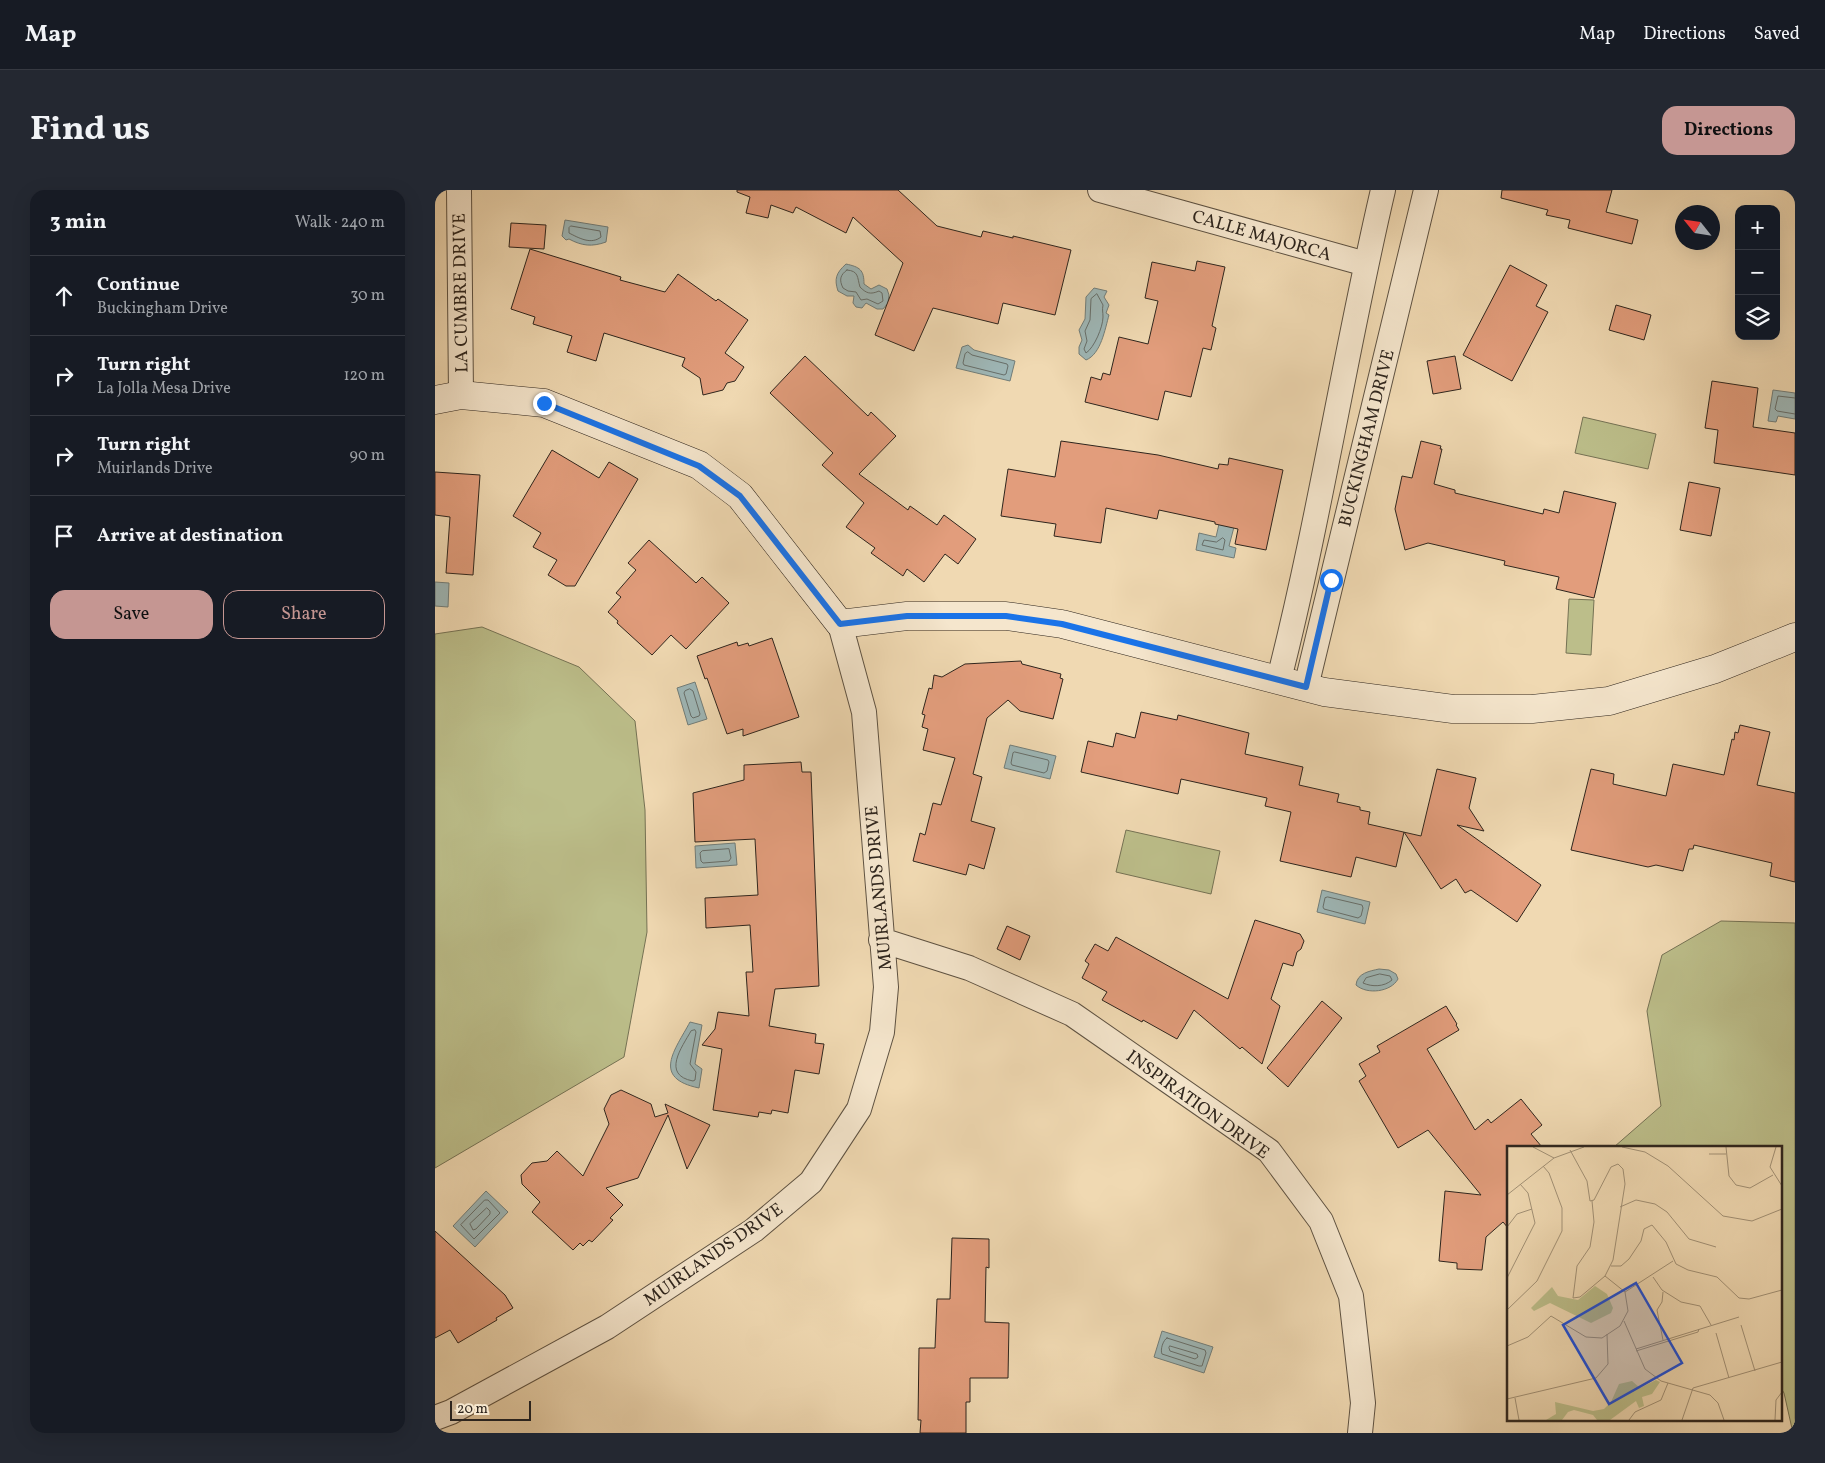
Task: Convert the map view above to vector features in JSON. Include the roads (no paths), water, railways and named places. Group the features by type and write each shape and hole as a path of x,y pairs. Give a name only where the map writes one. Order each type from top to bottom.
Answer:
{"street":[{"name":"LA CUMBRE DRIVE","path":"448,398 459,190"},
{"name":"CALLE MAJORCA","path":"1101,190 1366,264"},
{"name":"BUCKINGHAM DRIVE","path":"1279,679 1298,603 1366,264 1383,190"},
{"name":"BUCKINGHAM DRIVE","path":"1306,687 1426,190"},
{"name":"MUIRLANDS DRIVE","path":"435,1418 451,1412 607,1327 754,1230 811,1182 859,1109 882,1032 886,987 864,712 840,624 740,496 699,466 544,403 448,398"},
{"path":"840,624 907,616 1006,616 1062,624 1323,692 1453,709 1532,709 1609,701 1715,669 1795,637"},
{"name":"INSPIRATION DRIVE","path":"881,940 969,968 1072,1014 1269,1151 1321,1221 1351,1296 1363,1404 1361,1433"}],"water":[{"path":"565,220 608,227 606,242 587,245 569,239 566,240 562,236"},
{"path":"846,264 855,266 862,272 864,284 871,289 879,285 887,289 889,295 888,303 883,309 877,309 866,303 862,308 856,307 853,303 854,296 847,296 838,291 837,276"},
{"path":"1094,288 1107,291 1104,297 1109,305 1106,313 1109,315 1099,347 1086,360 1079,354 1082,340 1079,330 1085,319 1086,297"},
{"path":"968,345 974,350 1015,361 1010,381 956,368 962,347"},
{"path":"1773,390 1795,393 1795,419 1778,416 1776,422 1768,421"},
{"path":"1219,524 1234,527 1229,546 1236,548 1234,558 1196,550 1199,533 1216,537"},
{"path":"435,582 449,583 448,607 435,606"},
{"path":"695,682 707,719 688,725 677,688"},
{"path":"1010,745 1056,756 1050,779 1004,768"},
{"path":"735,843 737,865 696,868 695,846"},
{"path":"1322,890 1370,902 1365,924 1317,912"},
{"path":"1379,969 1389,970 1396,974 1398,979 1390,987 1379,991 1366,990 1356,985 1361,975"},
{"path":"690,1022 702,1025 695,1064 702,1069 699,1088 684,1083 675,1077 671,1070 674,1053"},
{"path":"486,1191 508,1212 475,1247 453,1226"},
{"path":"1162,1331 1213,1347 1204,1373 1154,1357"}]}
